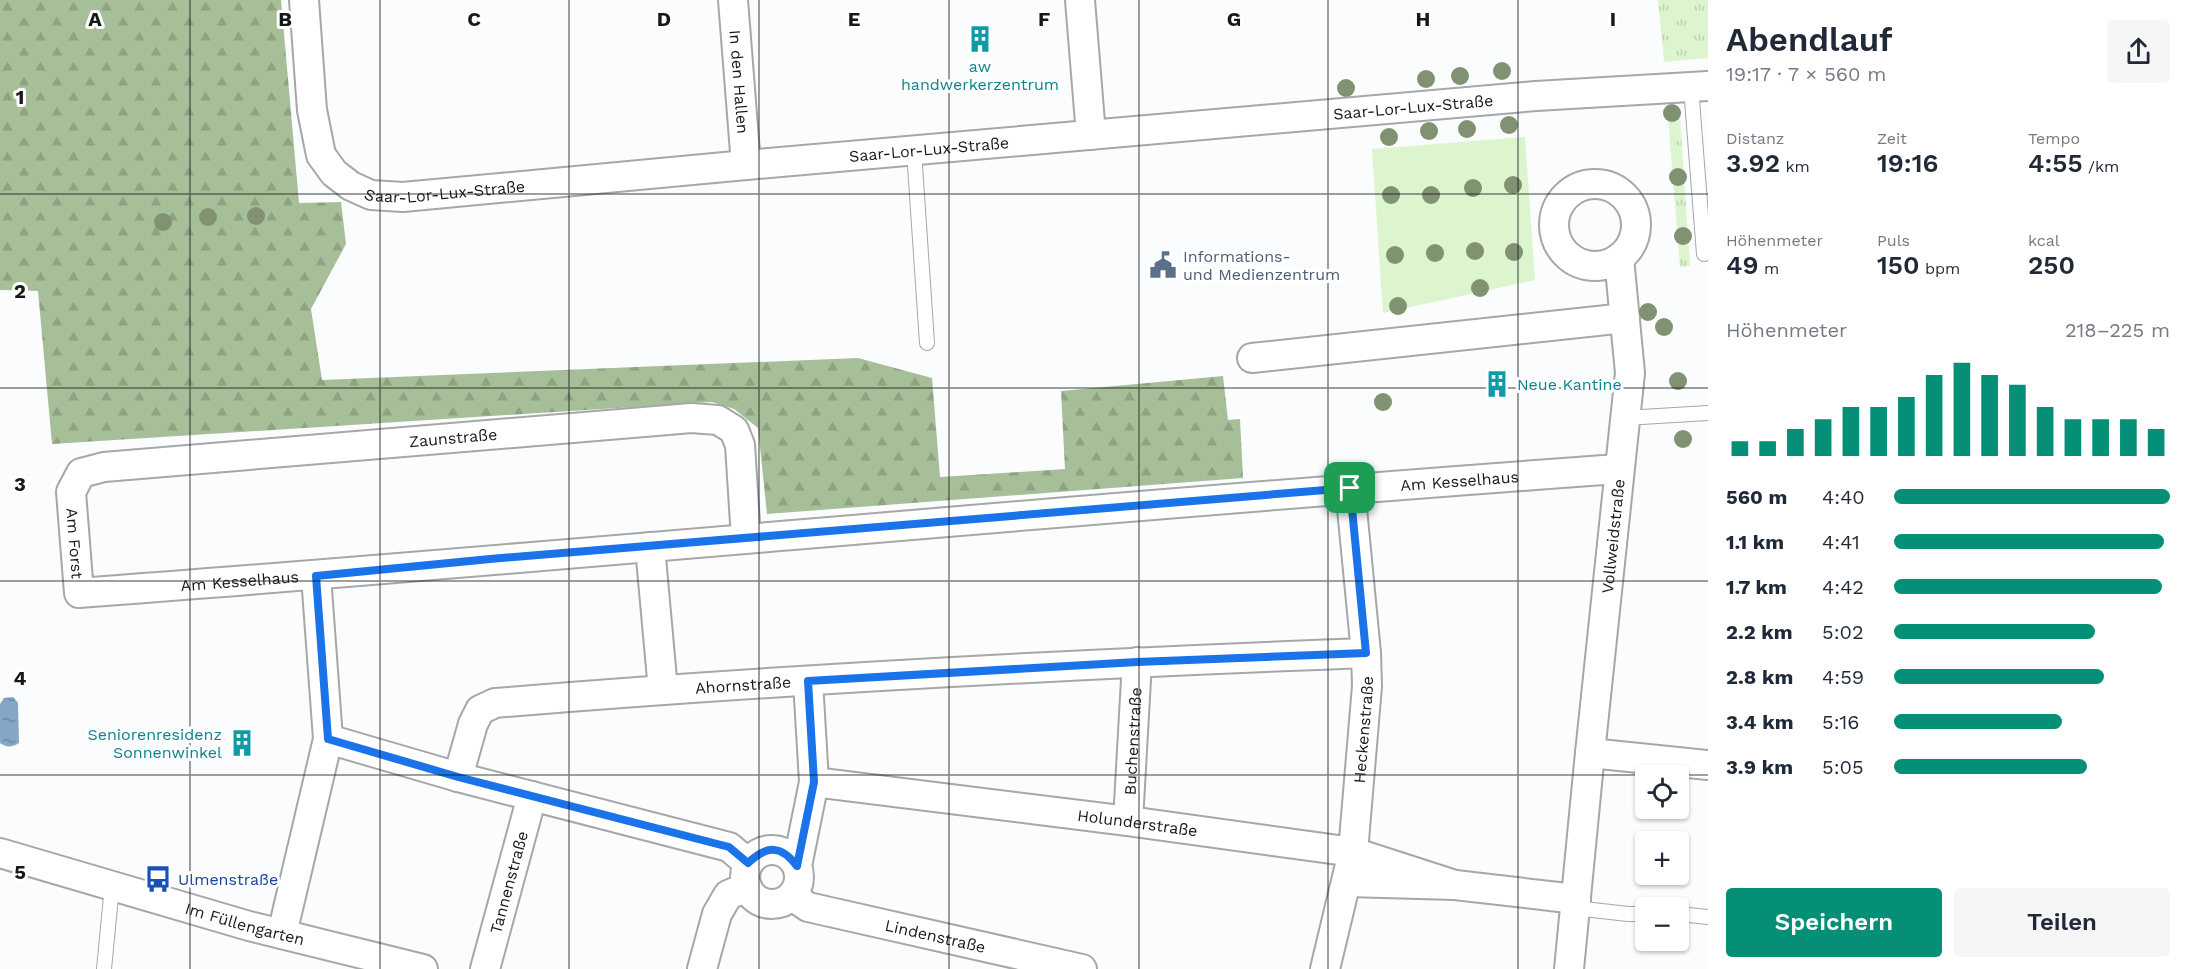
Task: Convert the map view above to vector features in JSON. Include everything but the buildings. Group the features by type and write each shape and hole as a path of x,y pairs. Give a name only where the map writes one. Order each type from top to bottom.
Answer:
{"street":[{"name":"Saar-Lor-Lux-Straße","path":"304,0 312,110 321,155 334,173 351,186 371,195 403,197 1536,96 1700,86"},
{"name":"In den Hallen","path":"733,0 746,165"},
{"path":"1080,0 1091,135"},
{"name":"Vollweidstraße","path":"1569,969 1630,373 1619,258"},
{"path":"1252,358 1625,318"},
{"name":"Zaunstraße","path":"71,492 81,474 104,467 692,418 718,420 734,430 740,445 746,538"},
{"name":"Am Kesselhaus","path":"79,593 316,576 490,559 1350,488 1619,469"},
{"name":"Heckenstraße","path":"1325,969 1353,852 1367,686 1366,653 1350,488"},
{"name":"Am Forst","path":"71,492 79,593"},
{"path":"650,547 663,690"},
{"path":"282,934 328,739 316,576"},
{"name":"Ahornstraße","path":"458,777 473,724 480,710 495,703 663,690 1137,662 1366,653"},
{"name":"Buchenstraße","path":"1128,821 1137,662"},
{"path":"328,739 458,777 729,847 748,875 755,898 766,903 780,903 792,896 797,887 799,876 797,866 814,782 808,681"},
{"path":"1590,753 1708,765"},
{"name":"Holunderstraße","path":"814,782 1353,852 1455,885"},
{"name":"Tannenstraße","path":"485,969 532,796"},
{"path":"702,969 717,914 728,895 748,875 759,853 773,849 788,854 797,866"},
{"name":"Im Füllengarten","path":"0,853 282,934 423,969"},
{"name":"Holunderstraße","path":"1347,882 1455,885 1576,904"},
{"name":"Lindenstraße","path":"792,896 808,908 1082,969"}],"lane":[{"path":"1700,86 1704,254"},
{"path":"914,151 927,343"},
{"path":"1625,418 1708,413"},
{"path":"104,969 112,886"},
{"path":"1576,904 1635,914"},
{"path":"1689,915 1708,917"}],"green space":[{"path":"0,0 281,0 299,203 341,202 346,244 311,309 322,380 858,358 932,378 940,477 1065,469 1061,391 1223,376 1228,420 1240,419 1243,478 767,514 758,428 734,409 712,402 52,444 38,291 0,290"},
{"path":"1658,0 1708,0 1708,58 1664,62"},
{"path":"1667,105 1673,107 1680,118 1690,266 1680,267"},
{"path":"1525,137 1535,280 1383,313 1372,149"}],"water":[{"path":"13,697 18,703 19,743 7,746 0,743 0,704 4,698"}],"place":[{"name":"aw handwerkerzentrum","path":"980,39"},
{"name":"Informations- und Medienzentrum","path":"1163,265"},
{"name":"Neue Kantine","path":"1497,384"},
{"name":"Seniorenresidenz Sonnenwinkel","path":"242,743"},
{"name":"Ulmenstraße","path":"158,879"}],"route":[{"path":"1350,488 1366,653 1137,662 808,681 814,782 797,866 788,854 773,849 759,853 748,863 729,847 458,777 328,739 316,576 490,559 1350,488"}]}
